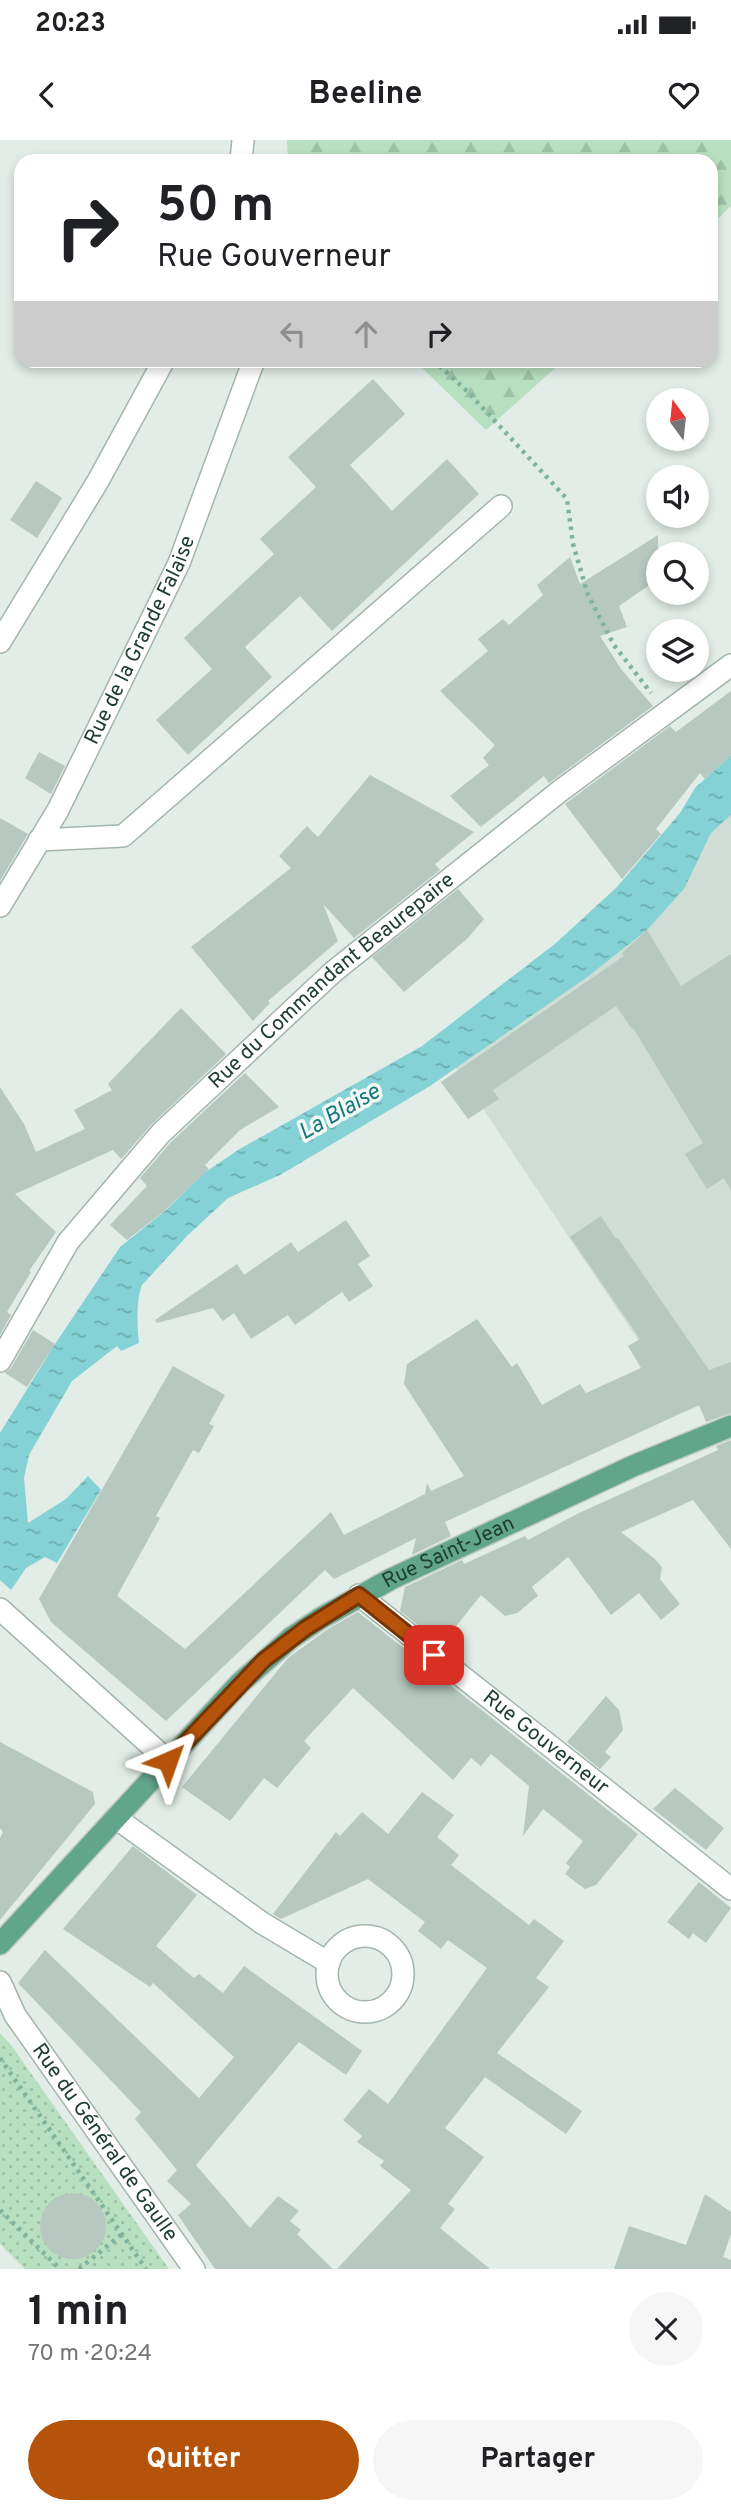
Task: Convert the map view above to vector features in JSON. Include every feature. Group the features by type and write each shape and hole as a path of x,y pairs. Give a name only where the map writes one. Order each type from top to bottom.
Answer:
{"main road":[{"name":"Rue Saint-Jean","path":"0,1944 264,1660 301,1632 359,1595 633,1466 731,1426"}],"street":[{"path":"0,642 98,481 160,368"},
{"name":"Rue de la Grande Falaise","path":"0,906 58,810 179,563 251,368"},
{"path":"39,840 123,836 501,506"},
{"name":"Rue du Commandant Beaurepaire","path":"0,1362 68,1242 161,1133 332,972 560,791 731,666"},
{"name":"Rue Gouverneur","path":"359,1595 731,1889"},
{"path":"1,1610 168,1761"},
{"path":"116,1818 262,1923 329,1964"},
{"name":"Rue du Général de Gaulle","path":"0,1982 8,2013 194,2269"}],"path":[{"path":"442,368 468,392 566,499 573,544 588,595 614,645 666,713"},
{"path":"0,2058 146,2269"},
{"path":"0,2210 60,2269"},
{"path":"79,2269 122,2234"}],"shaded area":[{"path":"731,815 731,1395 688,1410 659,1363 654,1364 455,1067 586,978 647,930 711,833"}],"green space":[{"path":"287,140 731,140 731,206 718,218 718,154 288,154"},
{"path":"422,368 555,368 486,430"},
{"path":"0,2033 169,2269 25,2269 0,2244"}],"water":[{"name":"La Blaise","path":"731,755 731,815 711,833 684,889 647,930 586,978 430,1086 280,1175 228,1198 188,1235 142,1285 137,1322 139,1343 121,1351 117,1346 72,1381 29,1455 24,1478 28,1523 66,1499 88,1476 101,1490 57,1563 45,1557 26,1568 11,1590 0,1580 0,1433 120,1247 165,1211 204,1173 238,1150 422,1046 556,943 617,887 680,813 695,788"}],"building":[{"path":"373,379 405,414 350,465 392,511 447,459 479,494 332,631 300,596 245,647 272,677 188,755 156,720 212,669 184,638 274,554 260,539 316,487 288,457"},
{"path":"36,481 62,498 37,538 10,520"},
{"path":"658,535 658,542 647,542"},
{"path":"646,543 646,587 619,606 627,627 600,636 621,669 653,706 549,783 544,776 481,827 450,796 489,765 483,758 495,745 440,691 488,651 478,639 503,619 509,625 543,595 537,585 570,557 580,584"},
{"path":"731,691 731,755 705,779 700,773 656,829 661,834 622,879 565,804 670,726 676,732"},
{"path":"39,752 65,766 51,794 25,778"},
{"path":"370,775 474,832 435,864 440,870 354,938 323,904 338,941 268,1001 270,1003 253,1021 191,947 291,868 279,856 307,826 318,837"},
{"path":"0,818 28,834 0,881"},
{"path":"458,889 484,919 468,938 404,992 372,957"},
{"path":"647,930 681,986 731,954 731,1191 724,1178 707,1189 685,1154 703,1143 633,1028 616,1006 493,1090 499,1099 468,1119 441,1082 624,956 622,953"},
{"path":"181,1008 226,1054 152,1124 121,1159 113,1150 15,1194 56,1232 29,1271 31,1272 7,1312 11,1315 0,1335 0,1087 24,1124 36,1152 85,1129 74,1110 112,1090 108,1084"},
{"path":"245,1073 279,1107 240,1130 205,1165 209,1169 162,1213 127,1240 110,1225 147,1186 140,1178 171,1142"},
{"path":"601,1216 709,1370 731,1362 731,1413 706,1422 699,1405 445,1522 451,1536 412,1555 416,1538 334,1579 325,1570 166,1721 51,1622 39,1599 173,1366 225,1395 209,1424 214,1426 199,1453 193,1450 156,1516 160,1518 117,1596 185,1649 331,1512 344,1535 425,1494 427,1483 431,1491 464,1476 404,1384 407,1364 477,1319 512,1367 517,1363 542,1405 580,1384 586,1393 641,1368 628,1346 640,1339 570,1237"},
{"path":"346,1220 370,1256 358,1264 373,1286 349,1302 342,1292 295,1325 288,1315 251,1339 234,1313 223,1321 213,1308 157,1323 155,1320 237,1264 244,1275 291,1242 298,1252"},
{"path":"33,1330 55,1344 27,1387 5,1373 11,1368"},
{"path":"731,1440 731,1549 693,1500 621,1532 662,1567 660,1579 680,1604 661,1620 639,1593 611,1615 568,1557 532,1587 538,1596 517,1613 505,1616 481,1595 442,1644 400,1611 405,1587 462,1560 464,1564 525,1536 528,1540 579,1513 718,1450 716,1446"},
{"path":"358,1612 638,1834 596,1885 585,1889 565,1874 570,1867 566,1863 583,1841 543,1809 523,1836 529,1786 491,1754 481,1766 471,1758 453,1780 353,1688 304,1741 311,1748 277,1788 264,1778 230,1821 182,1787 288,1658 328,1629"},
{"path":"606,1696 619,1710 623,1730 605,1752 611,1757 600,1769 567,1742"},
{"path":"0,1742 93,1792 95,1804 0,1920 0,1838 3,1832 0,1828"},
{"path":"675,1788 724,1828 706,1850 653,1809"},
{"path":"422,1792 454,1815 437,1837 459,1855 451,1865 529,1925 534,1919 564,1941 536,1978 549,1987 497,2053 582,2111 566,2134 485,2077 445,2128 484,2157 448,2204 455,2209 440,2228 490,2269 337,2269 411,2190 380,2166 384,2161 357,2142 362,2136 343,2120 369,2089 388,2104 487,1968 448,1940 441,1949 418,1931 425,1922 368,1879 281,1919 273,1914 336,1832 340,1836 362,1812 388,1834"},
{"path":"133,1846 197,1895 156,1946 194,1978 199,1974 223,1993 244,1966 362,2051 346,2075 299,2042 196,2165 250,2228 278,2196 299,2211 290,2221 301,2230 297,2234 333,2269 215,2269 178,2215 191,2204 167,2181 177,2170 135,2119 141,2112 18,1983 45,1950 199,2098 234,2057 153,1983 150,1987 63,1929"},
{"path":"699,1882 731,1908 706,1943 693,1933 689,1939 667,1922"},
{"path":"73,2193 86,2195 96,2203 104,2213 104,2239 96,2249 86,2257 73,2259 60,2257 50,2249 42,2239 40,2226 42,2213 50,2203 60,2195"},
{"path":"705,2194 731,2212 731,2234 723,2257 731,2260 731,2269 614,2269 629,2226 686,2245"}],"route":[{"path":"168,1761 264,1660 306,1628 359,1595 434,1655"}]}
